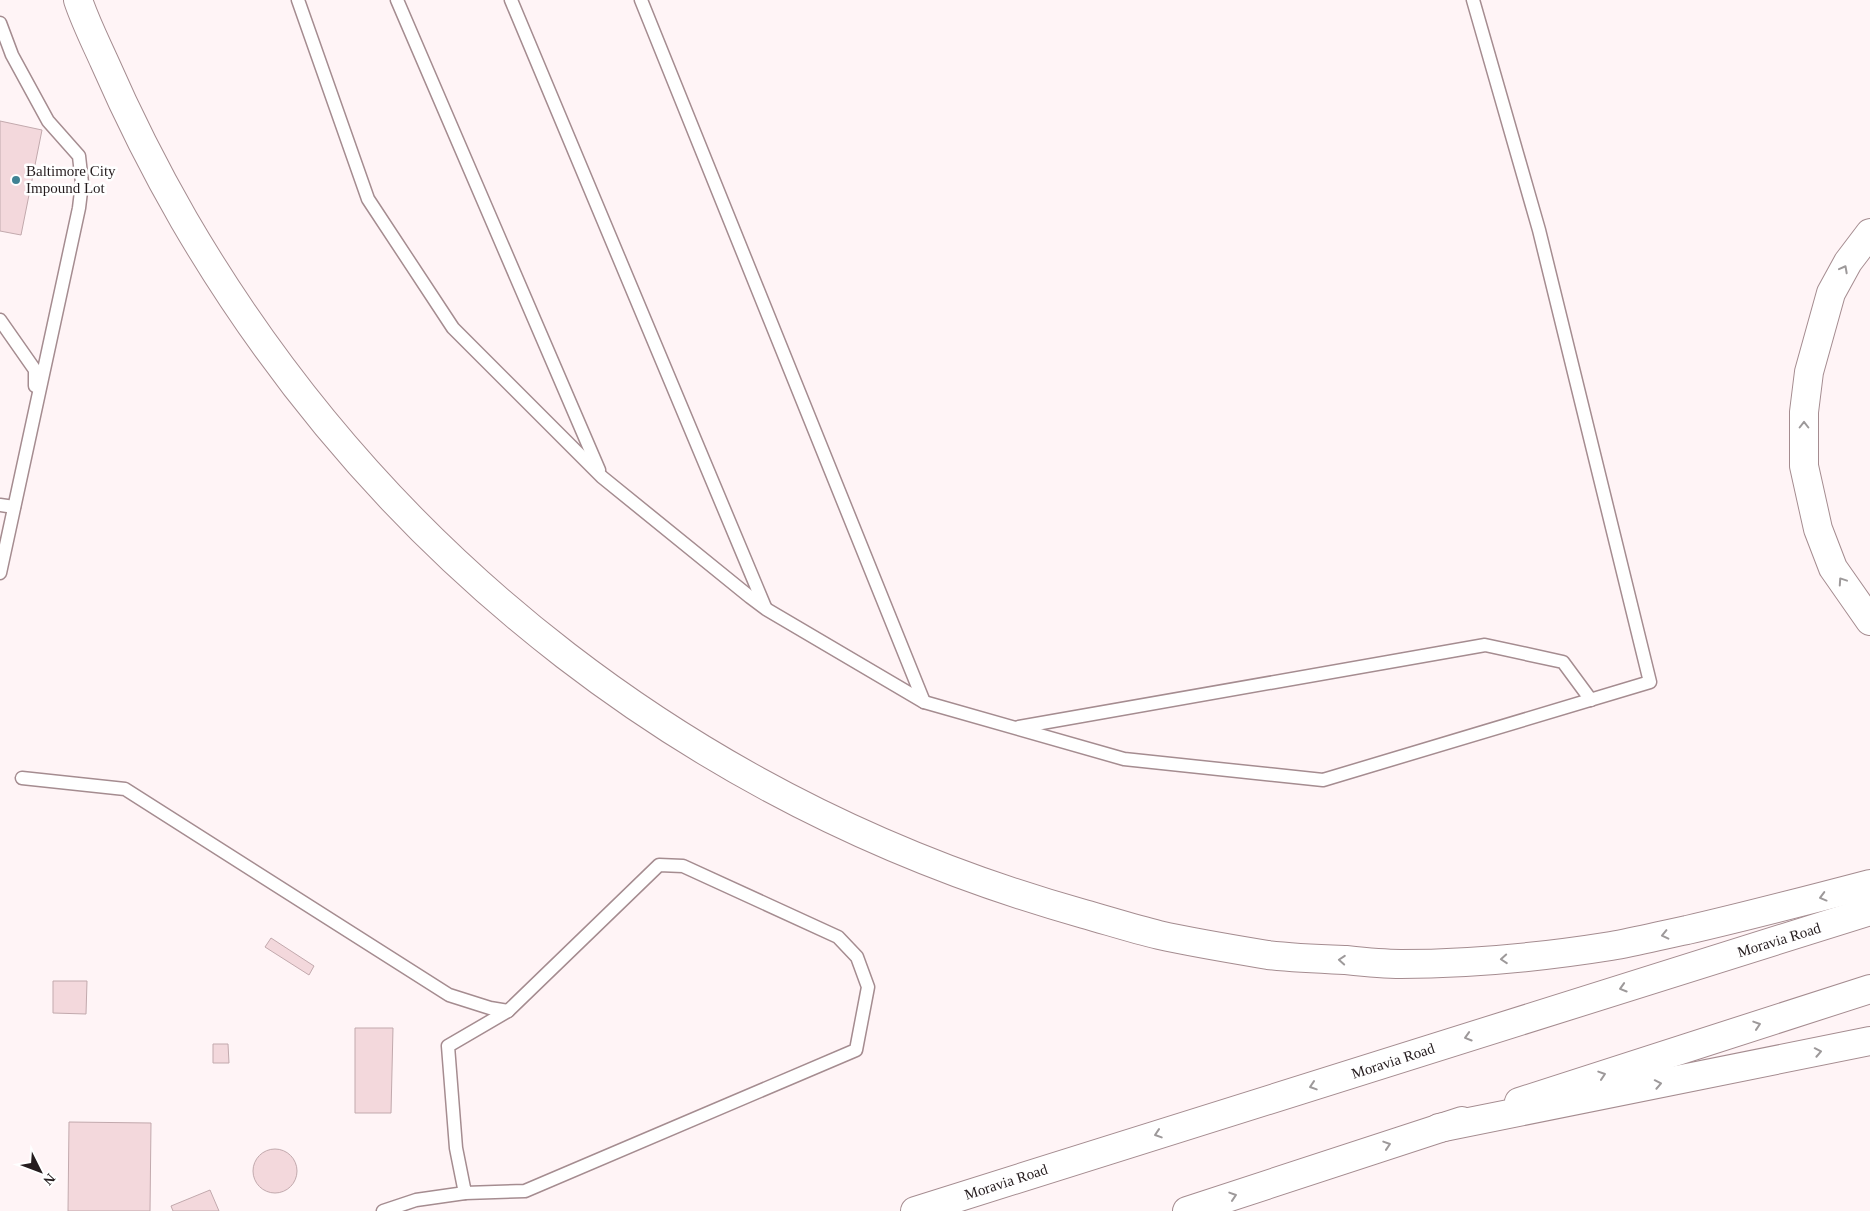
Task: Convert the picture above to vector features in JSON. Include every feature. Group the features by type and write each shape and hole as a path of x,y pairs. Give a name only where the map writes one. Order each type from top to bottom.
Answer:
{"main road":[{"path":"78,0 118,93 153,166 208,262 275,359 340,442 409,517 470,576 552,646 626,700 712,755 808,808 910,854 1023,897 1160,935 1273,956 1398,964 1509,960 1616,946 1757,914 1870,884"},
{"path":"1870,233 1848,262 1831,293 1809,372 1804,412 1804,466 1818,530 1833,568 1870,621"},
{"name":"Moravia Road","path":"915,1211 1870,911"},
{"path":"1187,1211 1870,988"},
{"path":"1439,1128 1870,1041"}],"lane":[{"path":"298,0 368,199 454,328 602,477 766,609 924,702 1124,758 1323,780 1650,682 1539,230 1473,0"},
{"path":"397,0 602,477"},
{"path":"511,0 766,609"},
{"path":"641,0 924,702"},
{"path":"0,23 6,55 48,121 79,156 82,183 79,208 0,573"},
{"path":"0,320 35,370 36,401"},
{"path":"0,504 14,507"},
{"path":"1014,728 1485,645 1563,662 1591,700"},
{"path":"22,778 125,789 449,995 490,1008 508,1011"},
{"path":"383,1211 416,1200 465,1193 526,1191 856,1050 868,987 857,957 838,937 682,866 659,865 508,1011 448,1046 456,1148 465,1193"}],"building":[{"name":"Baltimore City Impound Lot","path":"0,121 42,130 21,235 0,231"},
{"path":"271,938 314,966 309,975 265,947"},
{"path":"53,981 87,981 86,1014 53,1013"},
{"path":"355,1028 393,1028 391,1113 355,1113"},
{"path":"213,1044 228,1044 229,1063 213,1063"},
{"path":"69,1122 151,1123 150,1211 68,1211"},
{"path":"275,1149 287,1153 293,1159 297,1171 293,1183 287,1189 275,1193 263,1189 257,1183 253,1171 257,1159 263,1153"},
{"path":"210,1190 219,1211 173,1211 171,1206"}],"place":[{"name":"Baltimore City Impound Lot","path":"16,180"}]}
